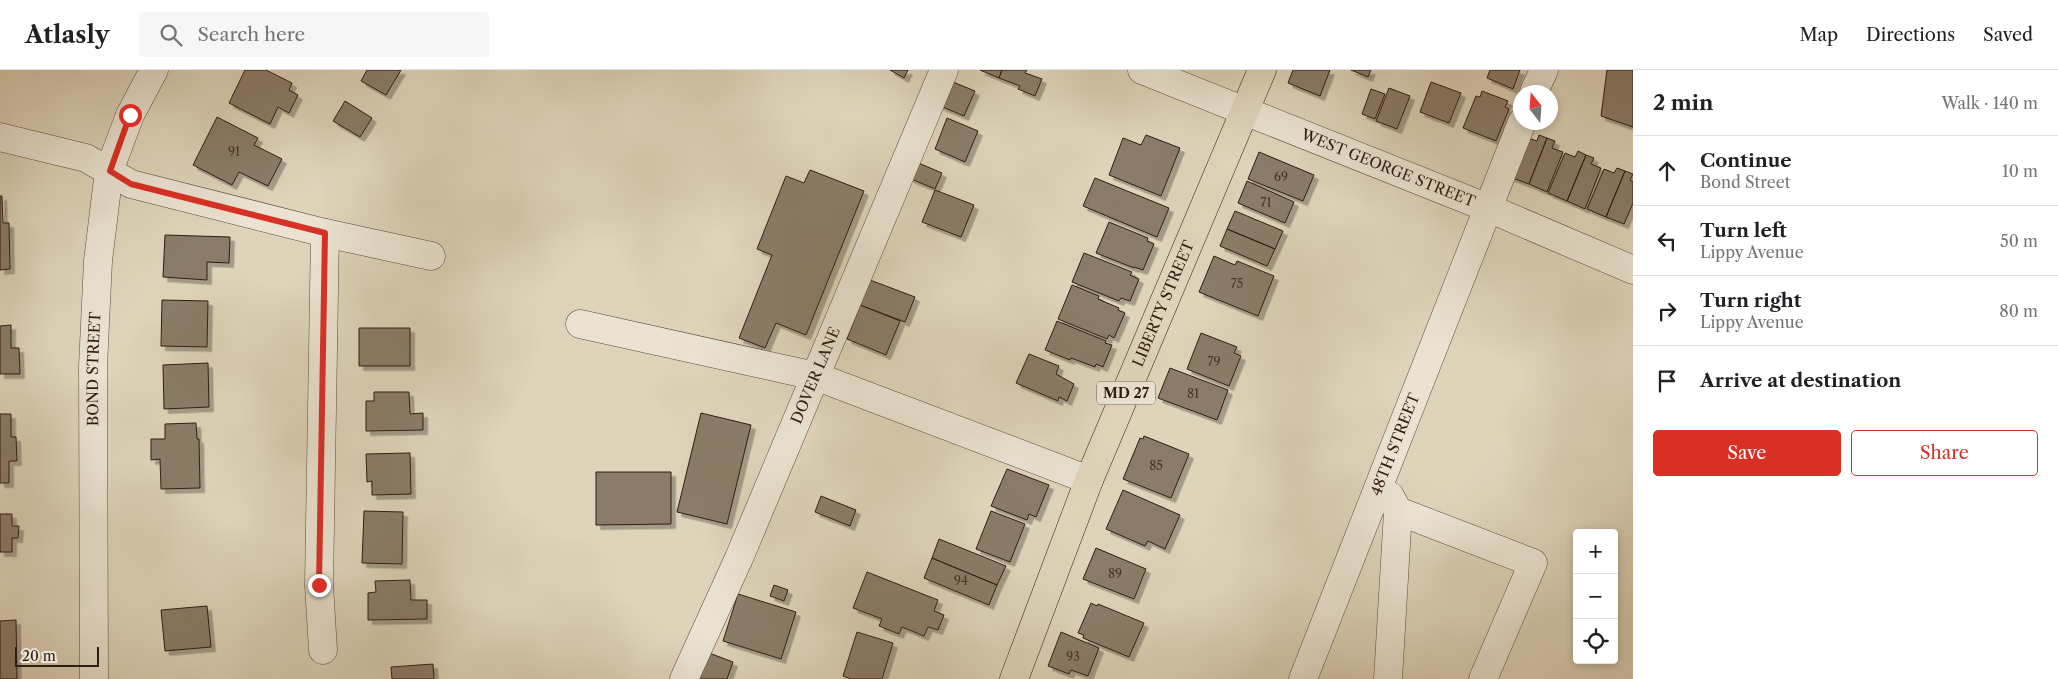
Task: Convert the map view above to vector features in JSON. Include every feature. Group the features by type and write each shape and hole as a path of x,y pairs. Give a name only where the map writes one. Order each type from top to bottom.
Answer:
{"highway":[{"name":"LIBERTY STREET","path":"1014,679 1089,480 1262,70"}],"street":[{"name":"BOND STREET","path":"94,679 93,366 98,261 110,171 130,115 154,70"},
{"name":"DOVER LANE","path":"684,679 739,558 944,70"},
{"name":"WEST GEORGE STREET","path":"1142,70 1488,208 1633,270"},
{"path":"1537,85 1544,70"},
{"name":"48TH STREET","path":"1303,679 1519,130"},
{"path":"0,137 86,158 131,184 325,233 431,256"},
{"path":"323,650 319,585 325,233"},
{"path":"580,324 814,376 1089,480"},
{"path":"1382,479 1398,511 1388,679"},
{"path":"1398,511 1534,563 1482,679"}],"building":[{"path":"245,70 266,70 292,83 289,90 298,95 289,113 278,107 270,124 229,103"},
{"path":"367,70 401,70 386,95 361,81"},
{"path":"890,70 908,70 904,78"},
{"path":"980,70 1002,70 999,78"},
{"path":"1002,70 1027,70 1025,73 1042,79 1035,96 1018,89 1020,86 999,78"},
{"path":"1293,70 1330,70 1320,96 1288,83"},
{"path":"1351,70 1371,70 1368,77"},
{"path":"1490,70 1520,70 1513,89 1487,78"},
{"path":"1607,70 1633,70 1633,127 1601,116"},
{"path":"948,80 975,91 964,116 938,105"},
{"path":"1431,82 1461,93 1449,123 1420,112"},
{"path":"1389,88 1410,96 1397,129 1376,121"},
{"path":"1371,89 1385,94 1375,119 1362,114"},
{"path":"1482,91 1508,101 1505,107 1509,109 1496,141 1463,128 1476,96 1480,97"},
{"path":"345,101 372,118 360,137 333,121"},
{"path":"217,117 258,138 254,145 282,159 268,186 239,172 232,185 193,165"},
{"path":"947,118 978,131 965,162 935,149"},
{"path":"1146,135 1180,148 1161,196 1109,175 1123,138 1141,145"},
{"path":"1539,135 1547,138 1529,184 1510,177 1526,137 1537,141"},
{"path":"1547,138 1555,141 1552,148 1563,152 1547,192 1529,184"},
{"path":"1578,151 1586,155 1567,201 1548,193 1565,153 1575,157"},
{"path":"1259,152 1314,175 1303,201 1248,179"},
{"path":"1586,155 1594,158 1591,164 1601,168 1585,209 1567,201"},
{"path":"916,162 942,173 935,189 909,178"},
{"path":"1617,168 1625,171 1606,217 1587,209 1604,169 1614,173"},
{"path":"810,170 864,191 806,335 776,323 765,348 739,338 772,255 757,249 786,176 804,183"},
{"path":"1625,171 1633,174 1630,180 1633,182 1633,203 1624,224 1606,217"},
{"path":"1095,178 1169,208 1157,237 1083,206"},
{"path":"1247,181 1294,202 1285,223 1238,203"},
{"path":"935,190 974,205 961,237 922,222"},
{"path":"0,196 2,196 3,223 9,223 10,269 0,270"},
{"path":"1235,211 1283,231 1275,249 1227,229"},
{"path":"1109,222 1148,238 1147,241 1154,244 1143,270 1096,253"},
{"path":"1227,229 1275,249 1267,266 1220,246"},
{"path":"165,235 230,237 229,263 207,262 207,280 163,277"},
{"path":"1084,253 1132,272 1130,275 1139,279 1130,301 1121,298 1119,301 1072,282"},
{"path":"1214,256 1235,265 1237,261 1274,276 1258,316 1199,292"},
{"path":"870,280 915,297 905,322 860,305"},
{"path":"1072,285 1099,296 1098,299 1119,308 1118,310 1125,313 1114,338 1109,335 1107,339 1058,319"},
{"path":"162,300 208,301 207,347 161,346"},
{"path":"860,305 900,321 886,355 847,339"},
{"path":"1057,321 1112,345 1103,367 1096,364 1095,367 1071,358 1070,360 1045,350"},
{"path":"11,325 11,348 19,348 20,374 0,374 0,326"},
{"path":"359,328 410,328 410,366 359,366"},
{"path":"1201,333 1237,347 1234,353 1241,356 1229,386 1187,369"},
{"path":"1029,354 1059,366 1056,374 1074,384 1067,401 1059,397 1058,401 1016,383"},
{"path":"208,363 209,407 164,409 163,365"},
{"path":"1170,368 1228,390 1217,420 1158,398"},
{"path":"374,392 409,392 410,414 423,413 423,430 366,431 366,401 374,401"},
{"path":"701,413 751,425 727,524 677,512"},
{"path":"0,414 11,414 11,437 16,437 17,461 9,461 9,483 0,483"},
{"path":"196,423 197,439 199,439 200,488 161,489 160,459 151,460 151,439 165,439 165,424"},
{"path":"1144,436 1189,454 1171,498 1123,479 1140,438 1143,439"},
{"path":"410,453 411,494 372,495 372,481 367,482 366,454"},
{"path":"1007,469 1049,485 1036,517 1029,514 1027,520 991,506"},
{"path":"596,472 671,472 671,524 596,525"},
{"path":"1123,490 1180,515 1165,549 1148,541 1145,546 1106,529"},
{"path":"821,496 856,510 850,526 815,512"},
{"path":"364,511 403,512 402,564 362,563"},
{"path":"991,511 1025,524 1010,562 976,549"},
{"path":"0,514 12,514 12,526 19,526 18,538 12,538 12,552 0,552"},
{"path":"939,539 1006,566 997,585 932,558"},
{"path":"1096,548 1146,569 1134,599 1083,579"},
{"path":"932,558 997,585 989,605 924,578"},
{"path":"867,572 938,600 934,611 944,615 938,630 928,627 924,636 902,627 899,634 879,626 882,619 853,608"},
{"path":"410,580 411,600 427,600 427,619 368,620 368,593 376,592 375,581"},
{"path":"774,585 788,590 784,601 770,596"},
{"path":"738,594 796,612 781,659 723,641"},
{"path":"1091,603 1097,606 1098,604 1144,623 1129,657 1083,638 1084,635 1078,633"},
{"path":"207,606 211,647 165,651 161,610"},
{"path":"16,620 17,679 0,679 0,621"},
{"path":"857,632 893,643 882,679 851,679 843,676"},
{"path":"1061,632 1099,648 1088,676 1071,670 1069,674 1048,666"},
{"path":"709,653 733,662 727,679 699,679"},
{"path":"433,664 434,679 392,679 391,667"}],"route":[{"path":"130,115 110,171 131,184 325,233 319,585"}]}
